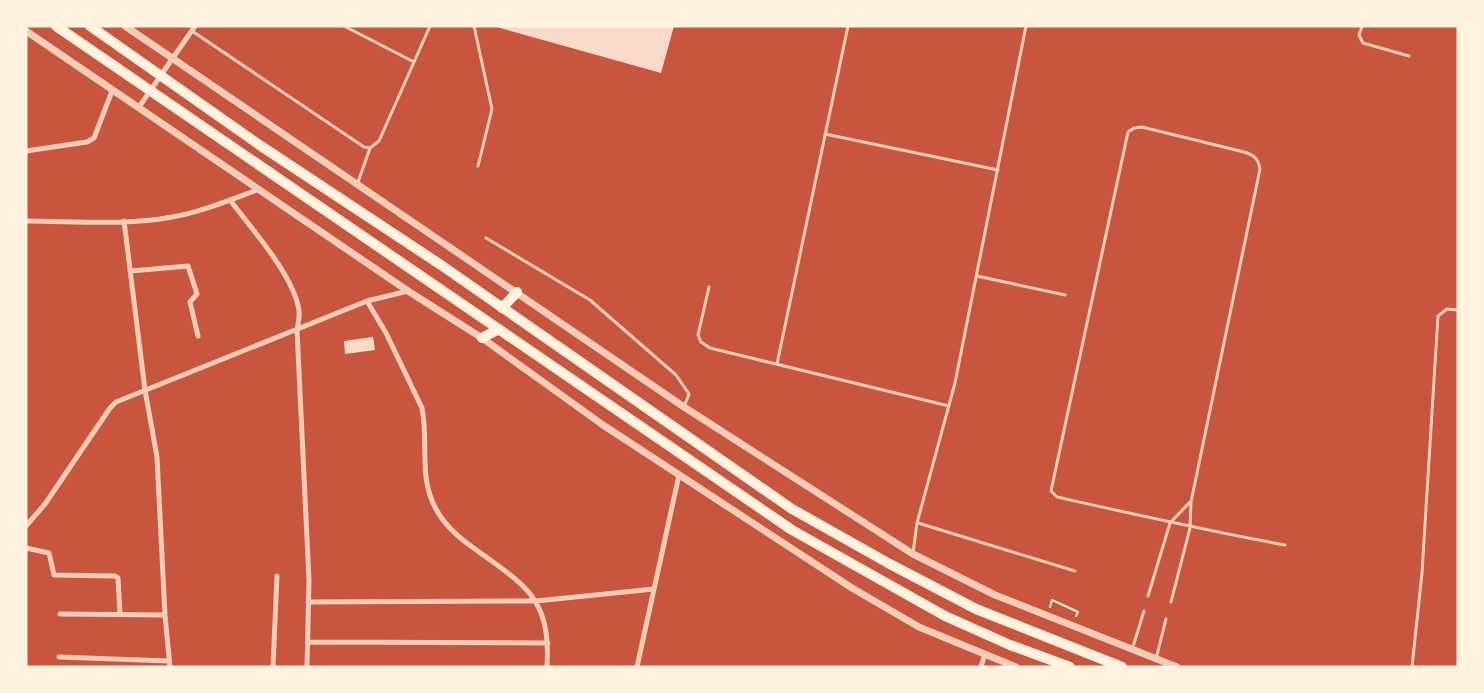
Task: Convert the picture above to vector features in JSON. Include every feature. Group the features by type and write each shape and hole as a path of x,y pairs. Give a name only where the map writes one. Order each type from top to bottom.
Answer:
{"highway":[{"path":"56,26 792,530 945,616 1010,645 1070,667"},
{"path":"90,26 148,69 441,265 792,509 888,563 976,609 1122,667"},
{"path":"502,308 517,292"},
{"path":"482,338 499,329"}],"street":[{"path":"125,26 173,57 357,186 517,292 684,407 913,554 995,595 1132,651 1177,667"},
{"path":"139,107 193,29"},
{"path":"26,31 112,91 260,188 408,291 482,338 603,425 852,588 919,627 1016,667"},
{"path":"26,151 87,142 94,138 112,91"},
{"path":"26,221 124,221 175,217 230,200 260,188"},
{"path":"230,200 292,286 300,313 297,330 303,429 308,602 307,667"},
{"path":"58,658 170,664 165,615 156,457 124,221"},
{"path":"131,272 188,266 197,294 190,302 198,336"},
{"path":"26,526 45,504 110,408 124,398 367,301 408,291"},
{"path":"367,301 386,333 422,408 426,486 436,509 454,534 523,584 536,601 548,643 547,667"},
{"path":"637,667 679,475"},
{"path":"26,548 49,553 54,575 115,576 118,578 120,614"},
{"path":"273,667 277,576"},
{"path":"308,602 536,601 654,589"},
{"path":"60,614 165,615"},
{"path":"308,642 548,643"},
{"path":"980,667 985,654"},
{"path":"995,667 1001,661"}],"lane":[{"path":"344,26 414,62"},
{"path":"357,186 370,148 379,141 430,26"},
{"path":"474,26 492,109 478,166"},
{"path":"777,364 848,26"},
{"path":"913,554 917,523 949,406 977,276 1026,26"},
{"path":"1362,26 1359,35 1363,43 1408,56"},
{"path":"193,29 364,147 370,148"},
{"path":"1171,602 1190,528 1190,502 1260,169 1259,162 1253,155 1244,152 1142,127 1134,128 1128,132 1051,491 1057,497 1190,528 1285,545"},
{"path":"825,134 998,170"},
{"path":"486,238 590,300 680,381 689,394 684,407"},
{"path":"977,276 1065,295"},
{"path":"709,287 698,335 701,342 710,348 949,406"},
{"path":"1412,667 1422,573 1438,316 1447,309 1458,310"},
{"path":"1148,596 1170,523 1190,502"},
{"path":"917,523 1074,571"},
{"path":"1132,651 1144,611"},
{"path":"1156,659 1166,619"}],"path":[{"path":"1052,600 1078,612"}],"building":[{"path":"493,26 674,26 661,73"},
{"path":"373,337 375,350 345,354 344,341"}]}
